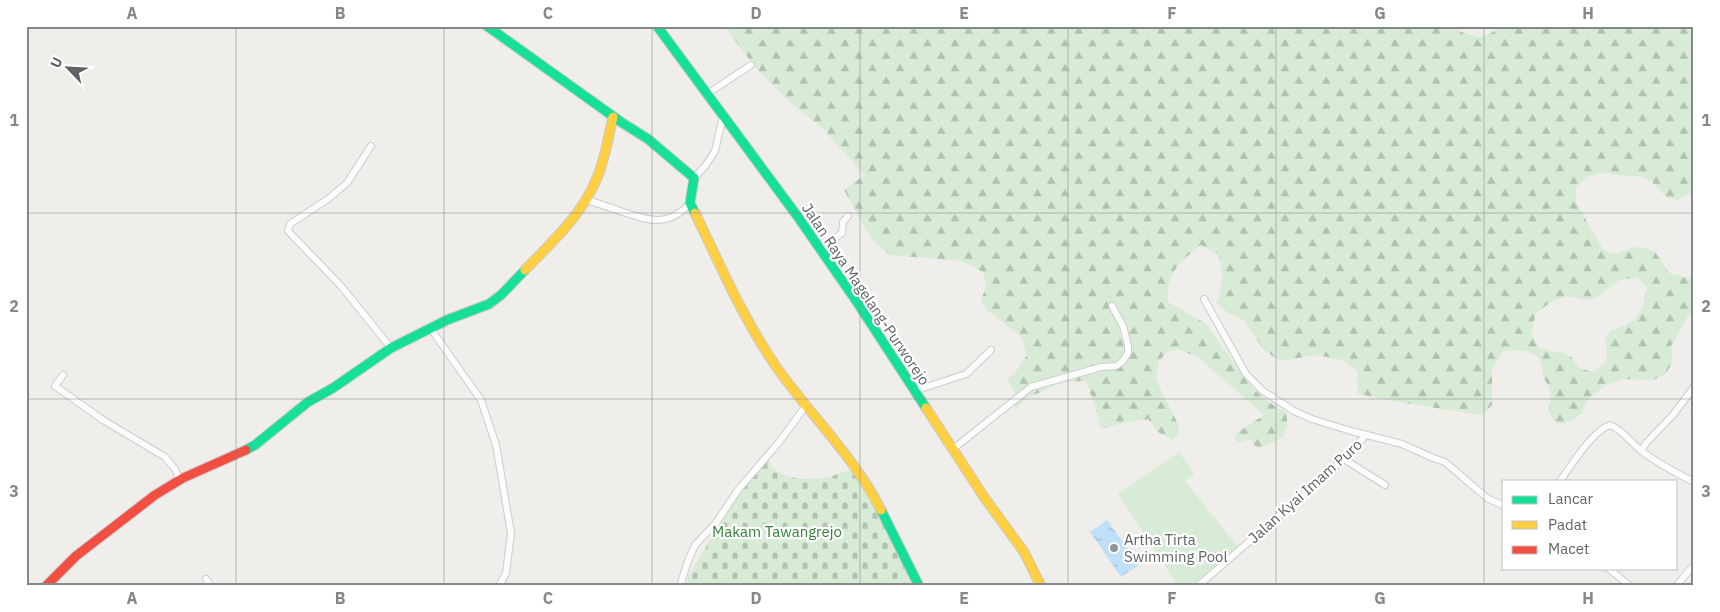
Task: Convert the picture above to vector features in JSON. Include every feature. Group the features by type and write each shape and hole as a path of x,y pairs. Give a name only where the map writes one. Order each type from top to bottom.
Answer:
{"street":[{"path":"487,26 614,117 648,139 694,178"},
{"name":"Jalan Raya Magelang-Purworejo","path":"657,26 724,115 858,302 984,497 1024,552 1041,586"},
{"path":"707,94 751,65"},
{"path":"586,200 654,220 670,218 685,209 690,203 694,178 715,151 724,115"},
{"path":"46,586 76,556 155,495 180,480 255,445 308,402 333,388 391,348 448,320 489,304 541,254 586,200 597,178 614,117"},
{"path":"371,146 347,182 328,199 290,224 288,231 341,286 391,348"},
{"path":"690,203 749,324 776,366 836,442 874,496 919,586"},
{"path":"821,249 842,233 844,222 848,216"},
{"path":"1204,300 1246,374 1263,391 1294,411 1312,419 1402,444 1445,462 1487,498 1502,505"},
{"path":"953,449 1031,387 1101,367 1116,366 1122,362 1128,353 1128,346 1123,326 1112,306"},
{"path":"431,330 481,400 496,445 511,533 506,573 499,586"},
{"path":"914,391 966,374 991,350"},
{"path":"62,374 55,386 103,420 164,457 175,469 180,480"},
{"path":"1641,451 1646,443 1673,415 1694,387"},
{"path":"680,586 695,545 716,523 738,490 780,441 807,404"},
{"path":"1561,480 1596,435 1606,426 1612,426 1641,451 1667,469 1694,482"},
{"name":"Jalan Kyai Imam Puro","path":"1198,586 1344,458 1366,435"},
{"path":"1344,458 1385,485"},
{"path":"1676,586 1694,565"},
{"path":"1610,570 1630,586"},
{"path":"206,578 211,586"}],"green space":[{"path":"724,26 1459,26 1461,32 1478,37 1486,35 1501,26 1694,26 1694,191 1678,200 1666,197 1651,181 1642,177 1599,173 1587,177 1576,187 1576,203 1604,251 1616,254 1635,247 1647,248 1655,252 1669,273 1691,279 1694,277 1694,309 1671,346 1673,361 1666,374 1654,380 1625,379 1606,385 1590,397 1580,415 1573,420 1559,425 1549,413 1550,390 1543,374 1542,364 1535,355 1525,351 1503,351 1492,369 1492,405 1482,415 1358,394 1357,371 1343,360 1315,355 1280,361 1264,350 1243,320 1228,313 1217,303 1222,279 1220,260 1218,254 1201,245 1176,269 1169,284 1168,302 1205,323 1247,381 1264,399 1287,413 1287,426 1283,437 1263,447 1256,447 1250,439 1237,443 1235,436 1237,433 1264,415 1199,358 1178,349 1167,352 1159,361 1156,380 1179,426 1178,435 1173,440 1158,432 1148,419 1101,429 1086,381 1063,382 1027,398 1015,410 1015,392 1007,379 1015,373 1027,355 1021,336 988,311 981,301 986,286 983,272 961,261 889,255 870,237 844,190 865,175 820,126 792,104 755,67","holes":["1637,277 1647,288 1643,305 1637,316 1627,324 1611,330 1605,339 1607,350 1605,361 1593,372 1579,368 1572,358 1561,351 1555,352 1538,347 1531,333 1536,313 1554,300 1567,296 1584,300 1597,297 1620,280"]},
{"path":"1179,452 1194,474 1185,481 1238,547 1190,586 1178,586 1118,494"},
{"name":"Makam Tawangrejo","path":"768,459 779,473 793,478 815,479 846,471 854,472 873,499 914,586 687,586 688,577 735,492"}],"water":[{"name":"Artha Tirta Swimming Pool","path":"1107,520 1139,565 1121,577 1090,532"}],"traffic: fast":[{"path":"487,26 621,122 648,139 694,178 690,203 695,213"},
{"path":"657,26 798,217 857,302 926,408"},
{"path":"246,450 255,445 308,402 333,388 391,348 447,320 489,304 501,295 525,270"},
{"path":"881,510 919,586"}],"traffic: slow":[{"path":"525,270 565,228 590,193 602,165 613,117"},
{"path":"695,213 732,291 763,347 788,383 845,453 881,510"},
{"path":"926,408 984,497 1024,552 1041,586"}],"traffic: jam":[{"path":"46,586 76,556 155,495 183,478 246,450"}],"place":[{"name":"Artha Tirta Swimming Pool","path":"1114,548"}]}
